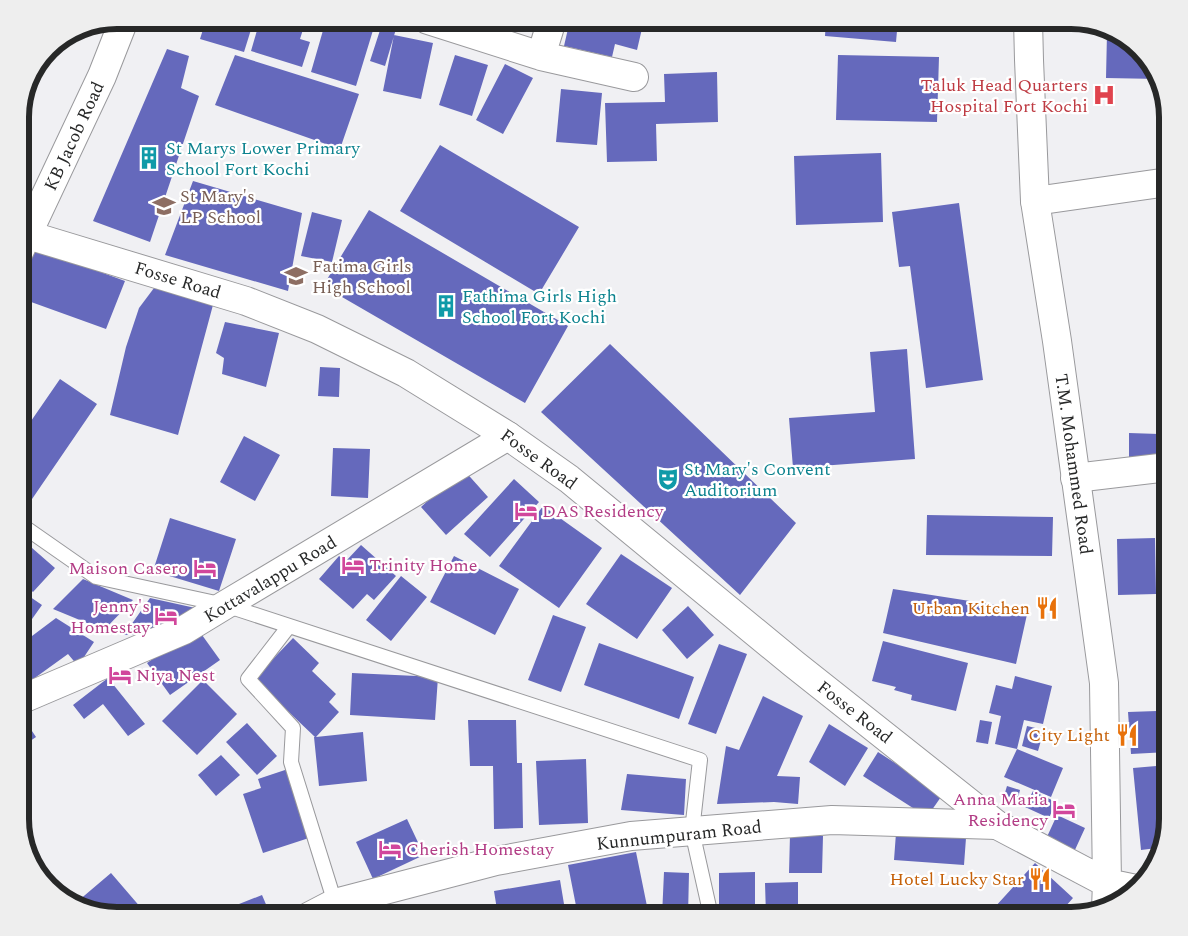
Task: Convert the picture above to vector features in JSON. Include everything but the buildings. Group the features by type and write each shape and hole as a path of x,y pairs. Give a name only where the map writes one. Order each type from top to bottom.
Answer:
{"street":[{"name":"KB Jacob Road","path":"29,227 102,76 120,29"},
{"path":"456,29 540,56 634,77"},
{"path":"540,56 549,29"},
{"name":"T.M. Mohammed Road","path":"1028,29 1035,201 1057,340 1104,683 1107,896"},
{"path":"1035,201 1159,183"},
{"name":"Fosse Road","path":"29,241 246,301 317,329 406,373 508,436 569,479 802,670 997,825 1107,896"},
{"name":"Kottavalappu Road","path":"29,696 184,630 508,436"},
{"path":"1076,478 1159,468"},
{"name":"Kunnumpuram Road","path":"351,906 496,861 631,836 832,820 997,825"}],"lane":[{"path":"29,530 96,577 225,605 700,760 692,831 709,907"},
{"path":"289,626 248,679 294,728 291,762 351,906"}],"place":[{"name":"Taluk Head Quarters Hospital Fort Kochi","path":"1104,95"},
{"name":"St Marys Lower Primary School Fort Kochi","path":"149,158"},
{"name":"St Mary's LP School","path":"164,206"},
{"name":"Fatima Girls High School","path":"296,276"},
{"name":"Fathima Girls High School Fort Kochi","path":"446,306"},
{"name":"St Mary's Convent Auditorium","path":"668,479"},
{"name":"DAS Residency","path":"526,511"},
{"name":"Trinity Home","path":"353,565"},
{"name":"Maison Casero","path":"205,568"},
{"name":"Urban Kitchen","path":"1047,608"},
{"name":"Jenny's Homestay","path":"166,616"},
{"name":"Niya Nest","path":"120,675"},
{"name":"City Light","path":"1127,735"},
{"name":"Anna Maria Residency","path":"1064,809"},
{"name":"Cherish Homestay","path":"390,849"},
{"name":"Hotel Lucky Star","path":"1040,879"}]}
